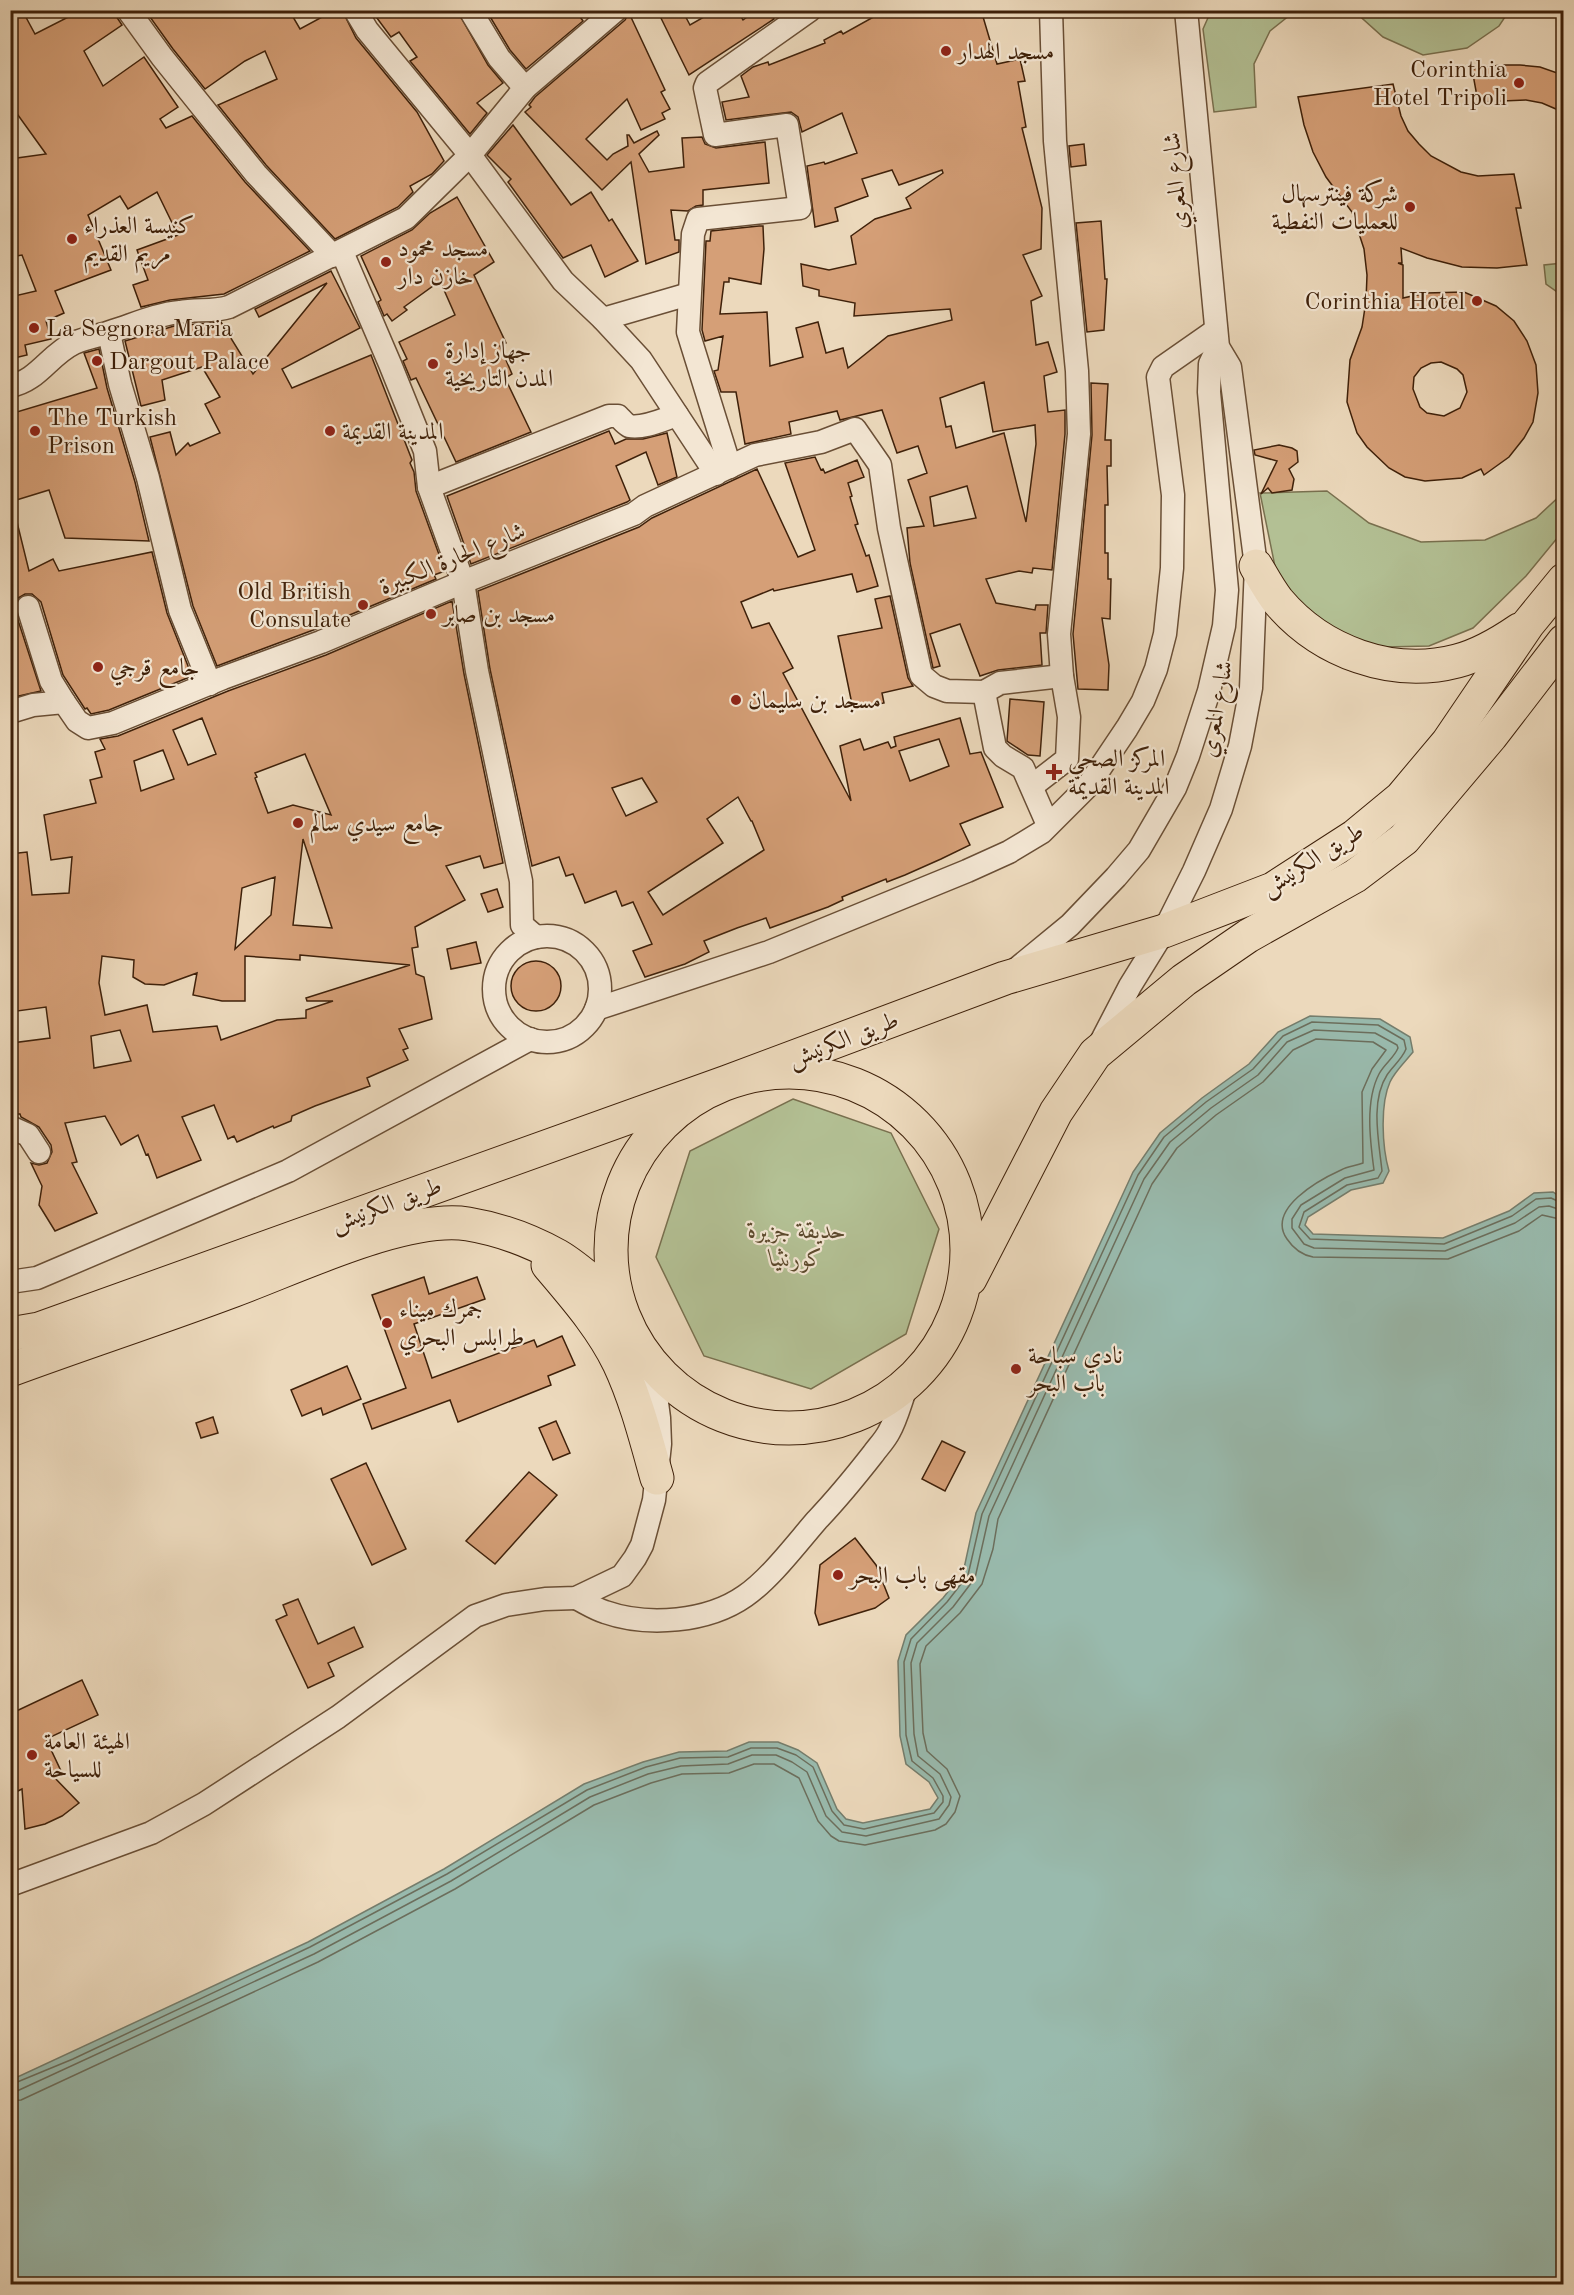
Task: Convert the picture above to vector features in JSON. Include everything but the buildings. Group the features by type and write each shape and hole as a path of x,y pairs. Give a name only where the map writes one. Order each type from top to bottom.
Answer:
{"highway":[{"path":"1256,566 1277,600 1306,629 1340,650 1377,663 1418,667 1457,661 1495,647 1528,624"},
{"name":"طريق الكرنيش","path":"10,1334 39,1329 727,1082 1005,978 1164,931 1273,889 1355,836 1401,798 1448,742 1528,624 1563,580"},
{"name":"طريق الكرنيش","path":"964,1289 1056,1112 1095,1054 1184,980 1211,961 1248,936 1355,876 1404,839 1491,736 1563,641"},
{"path":"765,1073 812,1074 840,1079 876,1094 907,1116 933,1144 953,1177 964,1213 969,1251 964,1289 952,1324 933,1357 907,1385 882,1404 853,1417 823,1426 791,1429 760,1426 729,1418 700,1406 674,1387 652,1365 618,1304 610,1260 613,1214 628,1171 653,1133 687,1103 727,1082 765,1073"},
{"name":"طريق الكرنيش","path":"10,1370 395,1231 445,1223 467,1224 523,1240 558,1256 618,1304"},
{"path":"523,1240 546,1262 591,1316 618,1363 640,1419 657,1478"}],"street":[{"path":"128,10 162,57 256,174 337,254 390,364 425,452 429,487 463,582 477,671 521,881 522,925 536,937"},
{"path":"355,10 367,30 470,155 563,281 641,360 677,415 723,470"},
{"path":"470,10 499,58 525,88"},
{"path":"10,386 24,383 34,377 51,358 89,336 109,333 177,312 206,309 218,311 244,301 406,218 470,155 525,88 616,10"},
{"path":"723,470 688,332 693,234 698,219 800,208 787,125 715,135 705,88 707,83 810,10"},
{"path":"1032,786 1067,759 1069,717 1062,676 1059,634 1079,434 1077,371 1055,141 1051,10"},
{"name":"شارع المعري","path":"1095,1054 1130,986 1164,931 1194,872 1221,809 1240,746 1251,688 1256,566 1230,367 1217,339 1186,10"},
{"path":"603,319 689,294"},
{"path":"109,333 120,384 148,478 180,610 210,684"},
{"path":"597,1009 769,952 885,906 1010,852 1042,832 1088,786 1143,701 1156,669 1165,634 1172,568 1173,495 1158,377 1162,367 1217,339"},
{"name":"شارع المعري","path":"1005,978 1070,925 1116,877 1139,849 1157,821 1175,788 1188,756 1209,691 1224,626 1227,590 1209,392 1210,364 1217,339"},
{"path":"429,487 609,416 618,416 627,425 632,426 677,415"},
{"name":"شارع الحارة الكبيرة","path":"28,607 51,681 77,722 88,728 100,727 321,642 634,514 645,506 755,455 821,442 855,429 880,465 889,528 921,675 934,686 947,691 984,692"},
{"path":"1048,825 1023,768 1003,756 995,748 984,692 1000,683 1062,676"},
{"path":"10,712 33,705 64,702"},
{"path":"1067,759 1095,775"},
{"path":"552,936 569,941 583,950 594,963 599,979 600,996 597,1009 580,1031 568,1038 555,1041 530,1039 518,1033 501,1014 496,1002 494,986 498,969 507,955 520,944 536,937 552,936"},
{"path":"10,1282 37,1278 288,1171 530,1039"},
{"path":"10,1127 28,1136 39,1152"},
{"path":"637,1620 619,1605 617,1588 642,1545 651,1516 657,1478 659,1418 652,1365"},
{"path":"576,1598 605,1612 637,1620 703,1614 733,1603 753,1590 837,1498 890,1432 907,1385"},
{"path":"10,1885 151,1833 204,1804 338,1718 475,1617 506,1605 545,1599 576,1598 622,1576"}],"green space":[{"path":"1211,11 1295,11 1270,31 1254,64 1256,107 1214,112 1203,29"},
{"path":"1354,11 1509,11 1499,26 1467,48 1423,55 1383,37"},
{"path":"1564,263 1563,296 1546,284 1544,265"},
{"path":"1327,491 1369,523 1421,542 1485,540 1536,518 1563,493 1563,531 1526,576 1473,628 1429,646 1384,647 1344,637 1279,586 1260,493"},
{"name":"حديقة جزيرة كورنثيا","path":"793,1099 891,1133 939,1229 906,1334 811,1389 704,1356 656,1257 690,1151"}],"water":[{"path":"1310,1016 1380,1019 1410,1037 1413,1052 1395,1074 1387,1091 1383,1126 1389,1171 1383,1183 1351,1190 1308,1217 1305,1225 1313,1234 1443,1238 1509,1211 1534,1193 1553,1192 1563,1199 1563,2284 11,2284 11,2080 308,1942 444,1869 584,1784 643,1762 679,1752 727,1751 749,1742 778,1742 798,1750 817,1763 837,1809 846,1819 863,1823 930,1809 938,1798 929,1782 906,1764 900,1736 898,1661 906,1635 943,1598 963,1573 976,1513 1133,1172 1160,1133 1202,1098 1249,1064 1278,1032"}],"place":[{"name":"مسجد الهدار","path":"946,51"},
{"name":"Corinthia Hotel Tripoli","path":"1519,83"},
{"name":"شركة فينترسهال للعمليات النفطية","path":"1410,207"},
{"name":"كنيسة العذراء مريم القديم","path":"72,239"},
{"name":"مسجد محمود خازن دار","path":"386,262"},
{"name":"Corinthia Hotel","path":"1477,301"},
{"name":"La Segnora Maria","path":"34,328"},
{"name":"Dargout Palace","path":"97,361"},
{"name":"جهاز إدارة المدن التاريخية","path":"433,364"},
{"name":"The Turkish Prison","path":"35,431"},
{"name":"المدينة القديمة","path":"330,431"},
{"name":"Old British Consulate","path":"363,605"},
{"name":"مسجد بن صابر","path":"431,614"},
{"name":"جامع قرجي","path":"98,667"},
{"name":"مسجد بن سليمان","path":"736,700"},
{"name":"المركز الصحي المدينة القديمة","path":"1054,772"},
{"name":"جامع سيدي سالم","path":"298,823"},
{"name":"جمرك ميناء طرابلس البحري","path":"387,1323"},
{"name":"نادي سباحة باب البحر","path":"1016,1369"},
{"name":"مقهى باب البحر","path":"838,1575"},
{"name":"الهيئة العامة للسياحة","path":"32,1755"}]}
